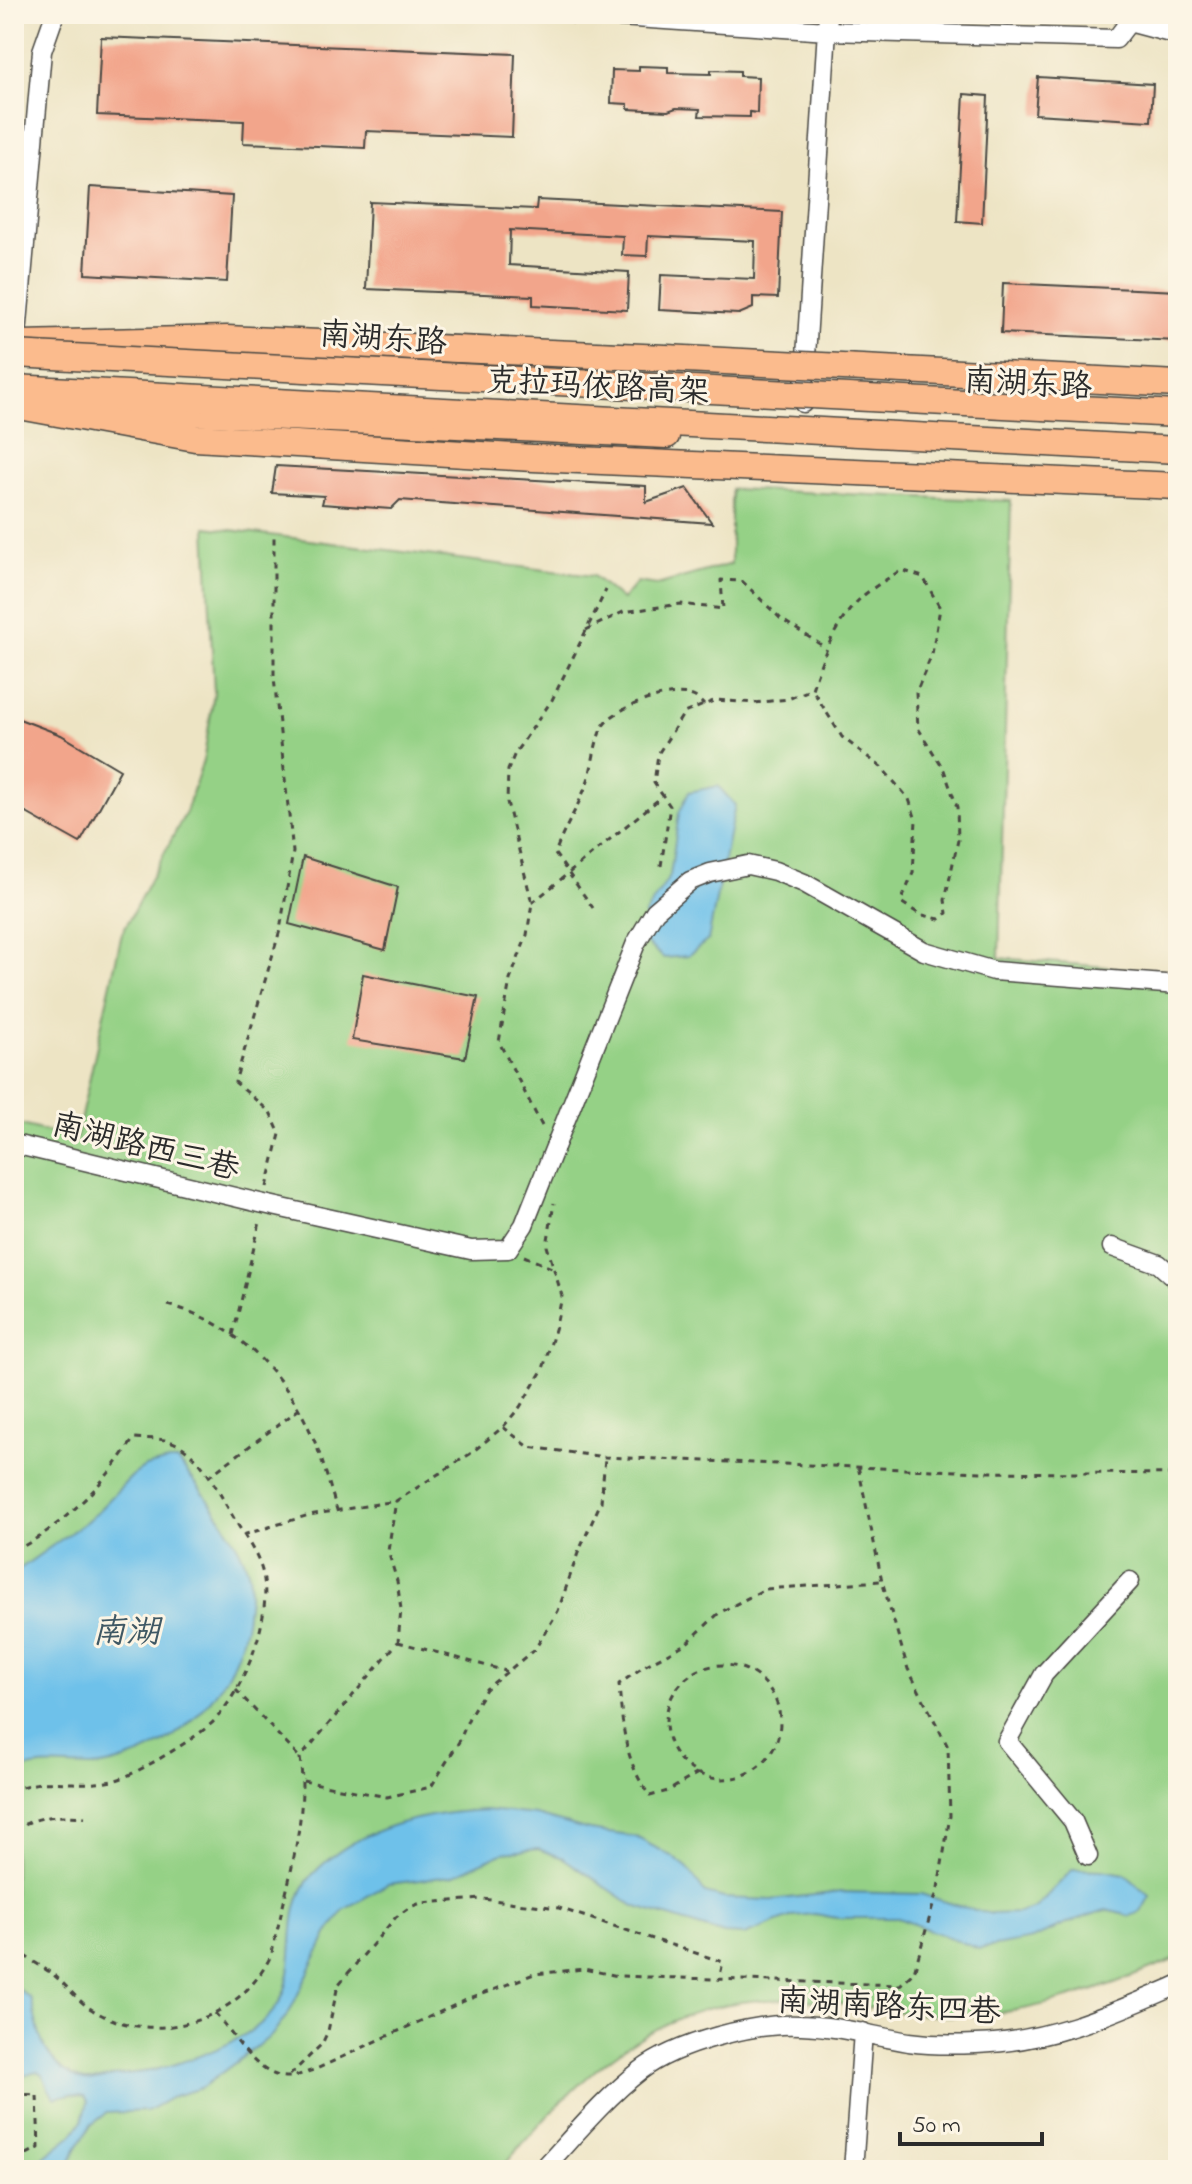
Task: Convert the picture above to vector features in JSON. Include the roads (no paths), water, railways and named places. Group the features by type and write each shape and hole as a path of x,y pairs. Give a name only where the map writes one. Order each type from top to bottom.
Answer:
{"highway":[{"path":"15,353 227,339 1178,384"},
{"name":"克拉玛依路高架","path":"15,353 1178,414"},
{"name":"克拉玛依路高架","path":"14,388 1178,450"},
{"path":"14,405 195,438 533,458 1178,486"}],"main road":[{"name":"南湖东路","path":"15,353 618,386 803,403 1178,421"},
{"path":"14,405 1178,460"}],"street":[{"path":"15,353 42,51 55,14"},
{"path":"575,14 828,22 1116,39 1132,18 1178,35"},
{"path":"803,403 828,22"},
{"name":"南湖路西三巷","path":"14,1144 471,1250 508,1249 524,1225 636,943 655,911 690,881 748,865 775,871 804,883 924,951 994,971 1178,985"},
{"path":"1112,1247 1159,1264 1178,1281"},
{"path":"1088,1856 1073,1821 1007,1741 1044,1674 1130,1581"},
{"name":"南湖南路东四巷","path":"542,2170 641,2069 693,2043 744,2031 799,2024 863,2032 912,2043 976,2044 1030,2039 1087,2024 1178,1985"},
{"path":"853,2170 863,2032"}],"water":[{"path":"718,786 735,805 708,940 688,956 664,958 643,941 645,914 670,876 679,813 689,792"},
{"name":"南湖","path":"178,1461 208,1500 237,1545 249,1574 244,1631 225,1678 194,1719 152,1749 101,1766 43,1766 14,1773 14,1573 91,1518 132,1476 145,1467"},
{"path":"485,1810 536,1815 589,1830 636,1837 688,1869 705,1893 724,1898 771,1900 841,1892 921,1894 992,1914 1018,1913 1035,1908 1073,1869 1125,1874 1150,1896 1141,1912 1130,1916 1106,1910 1032,1939 979,1949 898,1918 836,1918 815,1914 793,1916 744,1935 724,1934 634,1906 563,1858 538,1849 502,1853 452,1876 388,1884 344,1910 327,1934 289,2013 271,2036 201,2088 174,2096 147,2111 107,2113 91,2125 67,2170 28,2170 72,2135 83,2120 88,2102 85,2097 71,2094 55,2098 39,2072 14,2081 14,1986 31,1999 47,2052 62,2068 83,2080 150,2071 204,2054 254,2029 277,2006 289,1974 297,1905 313,1874 330,1858 370,1834 392,1826 438,1815"}]}
